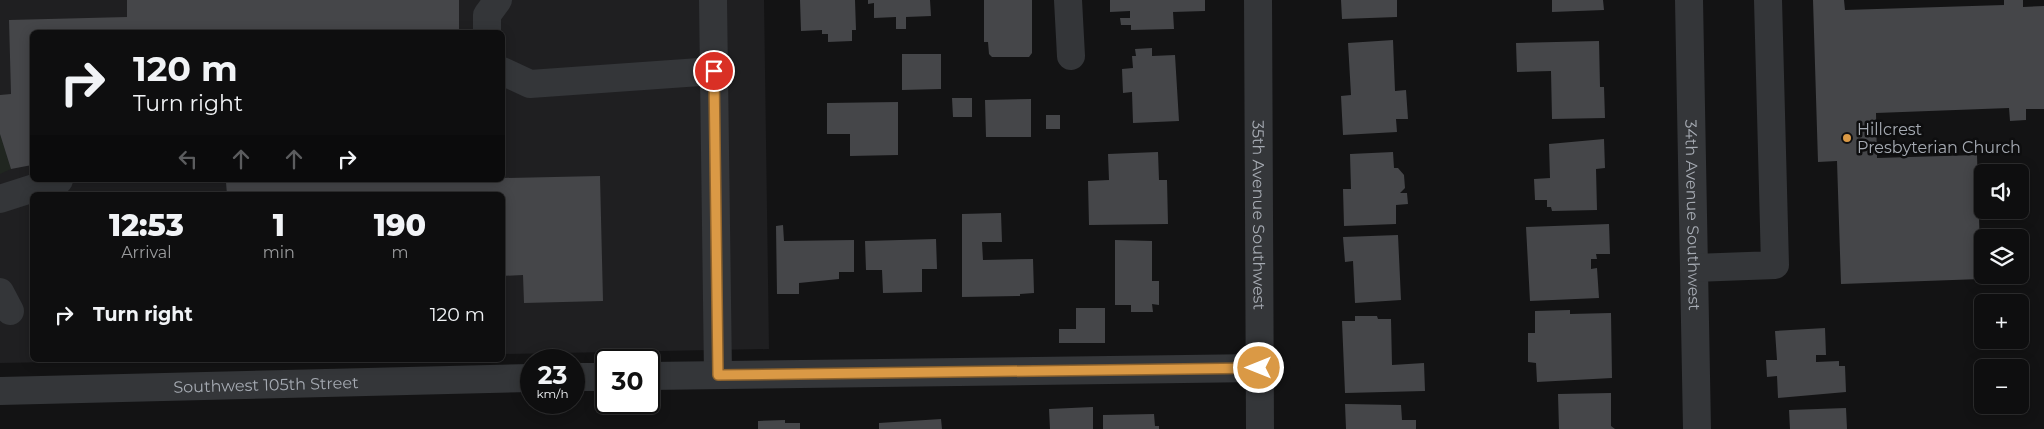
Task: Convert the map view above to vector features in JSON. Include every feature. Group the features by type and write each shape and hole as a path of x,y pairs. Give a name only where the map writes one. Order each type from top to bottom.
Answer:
{"street":[{"path":"487,30 487,15 498,0"},
{"path":"713,0 718,375"},
{"path":"1068,0 1071,56"},
{"name":"35th Avenue Southwest","path":"1258,0 1260,429"},
{"name":"34th Avenue Southwest","path":"1690,0 1697,429"},
{"path":"1694,268 1774,265 1768,0"},
{"path":"505,72 530,84 714,71"},
{"path":"0,199 53,182"},
{"path":"660,376 1259,368"},
{"name":"Southwest 105th Street","path":"0,391 520,378"}],"shaded area":[{"path":"0,0 764,0 769,349 660,351 660,349 595,349 595,352 585,352 585,349 520,349 520,354 505,354 505,192 30,192 30,362 55,362 0,363"},
{"path":"0,134 11,169 0,174"}],"building":[{"path":"127,0 459,0 459,30 30,30 30,165 11,169 0,134 0,95 11,94 9,20 127,17"},
{"path":"800,0 855,0 856,30 852,30 852,41 828,42 828,34 822,34 822,30 801,31"},
{"path":"868,0 930,0 931,16 906,17 906,29 896,29 896,17 874,18 874,3 868,4"},
{"path":"984,0 1032,0 1032,53 1029,57 992,57 989,54 988,42 984,42"},
{"path":"1110,0 1205,0 1205,11 1173,12 1174,29 1131,30 1131,25 1121,25 1120,18 1130,18 1130,11 1110,12"},
{"path":"1341,0 1397,0 1397,17 1342,19"},
{"path":"1552,0 1603,0 1604,10 1552,12"},
{"name":"Hillcrest Presbyterian Church","path":"1813,0 1844,0 1845,10 2004,5 2004,0 2023,0 2023,7 2044,6 2044,109 2026,109 2026,120 2010,121 2009,108 1876,113 1877,158 1977,155 1977,164 1974,164 1974,219 1979,219 1979,229 1974,229 1974,279 1841,284 1837,161 1818,162"},
{"path":"1393,40 1395,91 1406,90 1408,119 1396,119 1397,132 1343,135 1341,96 1351,95 1348,43"},
{"path":"1599,41 1600,87 1604,87 1605,118 1552,119 1551,71 1517,72 1516,43"},
{"path":"1152,48 1152,56 1175,55 1179,121 1133,123 1132,92 1123,93 1122,69 1133,68 1132,56 1136,56 1135,49"},
{"path":"902,54 941,54 941,89 902,90"},
{"path":"952,98 972,98 972,117 953,117"},
{"path":"1031,99 1031,137 986,137 985,100"},
{"path":"898,102 898,155 850,156 850,134 827,134 827,103"},
{"path":"1046,115 1060,115 1060,129 1046,129"},
{"path":"1604,139 1605,168 1596,169 1597,210 1552,211 1551,207 1547,207 1547,200 1535,200 1534,179 1550,178 1549,144"},
{"path":"1158,152 1159,180 1167,180 1168,224 1089,225 1088,181 1109,180 1108,154"},
{"path":"1393,152 1394,168 1398,168 1404,175 1405,188 1400,193 1407,193 1408,204 1396,205 1396,224 1344,226 1343,189 1351,189 1350,154"},
{"path":"600,176 603,301 524,303 523,275 505,276 505,192 227,192 226,182 505,182 505,178"},
{"path":"1001,213 1002,242 982,242 983,260 1033,259 1034,293 1020,294 1020,296 962,297 962,214"},
{"path":"1609,224 1610,254 1596,254 1597,259 1591,259 1591,269 1597,268 1599,298 1530,301 1526,227"},
{"path":"783,225 784,241 854,240 854,272 839,272 839,279 799,283 799,294 777,294 776,226"},
{"path":"1398,235 1401,300 1355,303 1353,261 1345,262 1343,237"},
{"path":"936,239 937,269 922,269 922,292 883,293 882,270 866,270 865,241"},
{"path":"1115,240 1152,241 1152,281 1159,281 1159,305 1152,304 1153,312 1131,312 1131,305 1115,305"},
{"path":"1076,308 1105,308 1105,343 1059,343 1059,329 1076,329"},
{"path":"1570,310 1570,314 1611,313 1612,378 1537,382 1536,363 1528,362 1528,333 1535,333 1535,311"},
{"path":"1355,316 1377,316 1378,319 1391,319 1392,365 1424,363 1425,391 1345,393 1342,321 1355,321"},
{"path":"1825,328 1826,355 1816,355 1816,362 1839,361 1839,366 1845,366 1846,392 1778,398 1777,376 1767,377 1766,360 1777,360 1775,331"},
{"path":"1611,393 1611,426 1615,429 1559,429 1558,394"},
{"path":"1345,404 1401,405 1402,420 1416,420 1416,429 1346,429"},
{"path":"1093,407 1093,429 1050,429 1049,409"},
{"path":"1846,408 1847,429 1790,429 1789,410"},
{"path":"1154,414 1155,426 1159,426 1159,429 1103,429 1103,415"},
{"path":"941,419 942,429 879,429 879,423"},
{"path":"785,420 785,423 800,423 800,429 758,429 758,421"}],"place":[{"name":"Hillcrest Presbyterian Church","path":"1847,138"}],"route":[{"path":"714,71 718,375 1259,368"}]}
